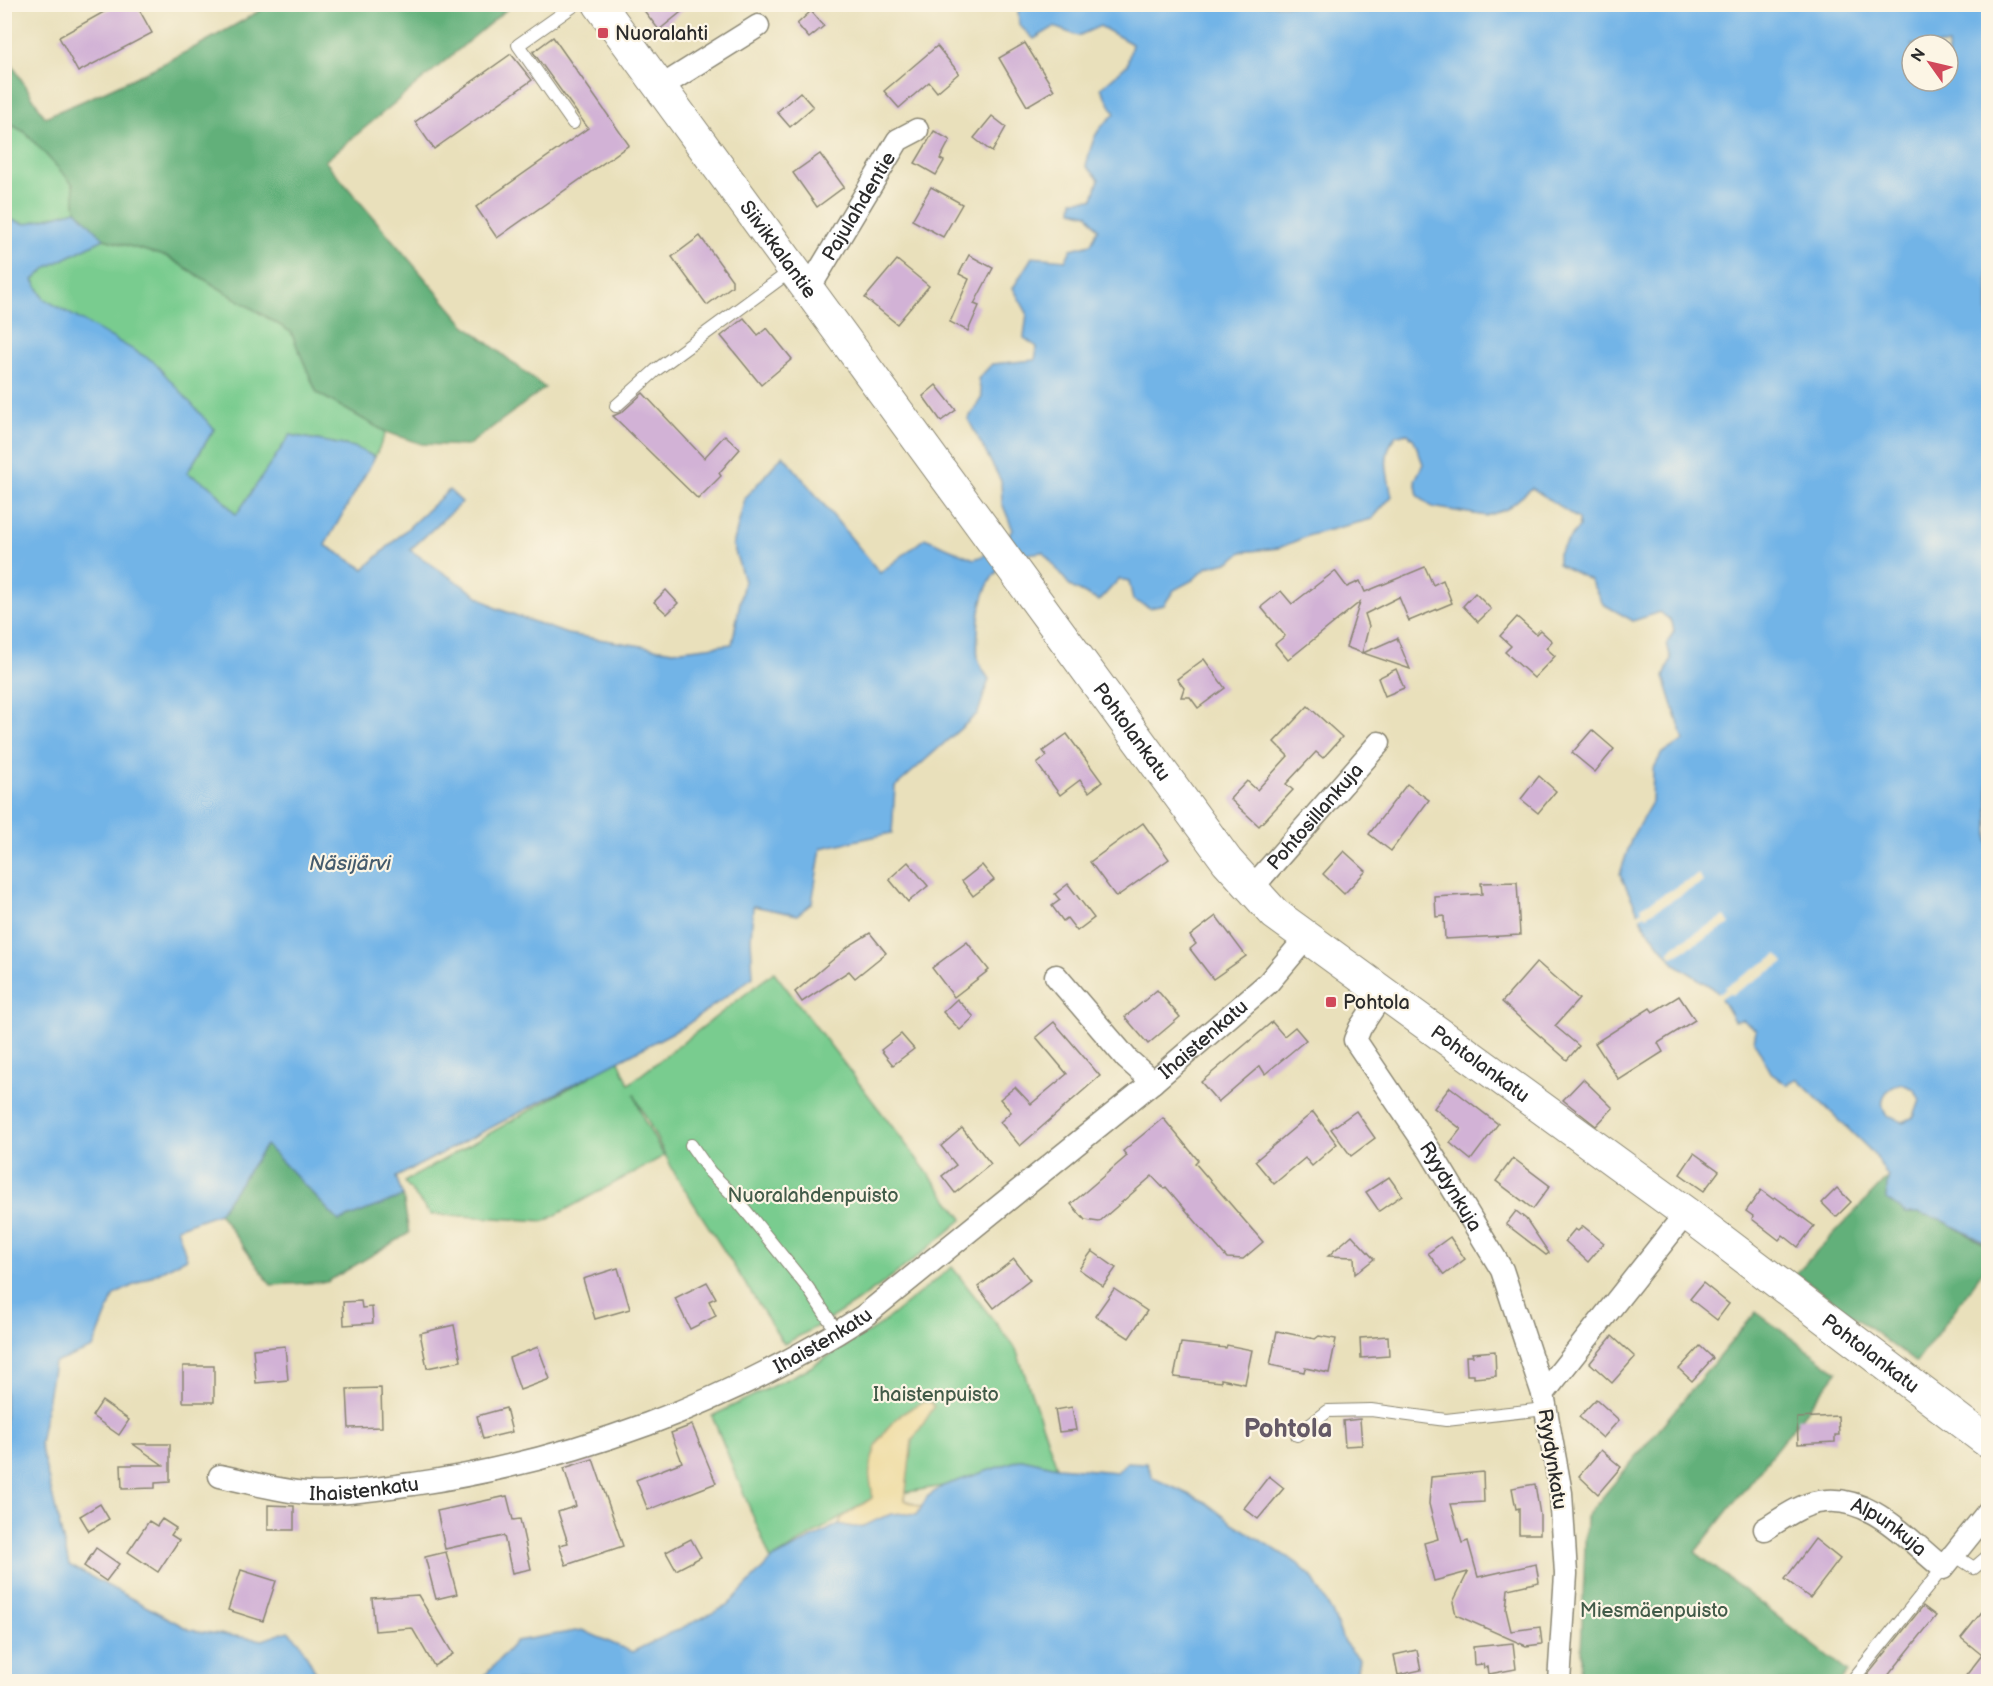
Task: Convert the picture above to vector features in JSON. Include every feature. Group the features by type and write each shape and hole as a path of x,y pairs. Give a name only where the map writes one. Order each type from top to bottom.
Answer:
{"main road":[{"name":"Siivikkalantie","path":"599,4 959,496"},
{"name":"Pohtolankatu","path":"959,496 1250,890 1275,914 1686,1214 1989,1442"}],"street":[{"path":"659,88 758,26"},
{"name":"Pajulahdentie","path":"800,280 898,140 916,130"},
{"name":"Pohtosillankuja","path":"1250,890 1379,743"},
{"name":"Ihaistenkatu","path":"220,1476 309,1493 345,1492 450,1478 606,1438 701,1405 812,1350 864,1316 1152,1082 1268,982 1306,938"},
{"path":"1056,976 1127,1059 1152,1082"},
{"name":"Ryydynkuja","path":"1383,993 1359,1028 1355,1040 1430,1151 1502,1270 1544,1401"},
{"name":"Ryydynkatu","path":"1559,1682 1566,1574 1561,1493 1544,1401 1686,1214"},
{"name":"Alpunkuja","path":"1764,1529 1816,1502 1840,1500 1868,1508 1948,1562 1989,1512"}],"lane":[{"path":"573,123 518,45 576,4"},
{"path":"616,406 656,370 800,280"},
{"path":"691,1145 710,1172 733,1195 808,1288 838,1333"},
{"path":"1297,1435 1328,1411 1371,1410 1446,1420 1544,1401"},
{"path":"1851,1682 1948,1562 1974,1568 1989,1556"}],"green space":[{"path":"269,5 512,5 325,161 464,324 545,388 467,446 422,444 386,432 317,393 291,332 168,257 104,239 76,210 73,184 25,132 5,121 4,52 45,117 159,66"},
{"path":"4,121 25,132 73,184 76,210 26,224 5,218"},
{"path":"104,239 168,257 291,332 317,393 386,432 375,457 354,447 291,435 237,516 212,487 187,473 214,429 88,325 44,299 33,279 47,267"},
{"name":"Nuoralahdenpuisto","path":"311,917 619,1061 629,1084 774,972 963,1219 878,1287 833,1317 784,1344 676,1176 634,1094 644,1120 664,1156 545,1221 430,1214 404,1182 596,1073 396,1177 403,1196 339,1221"},
{"path":"266,1145 339,1221 403,1196 409,1233 327,1282 271,1285 219,1213"},
{"path":"1888,1177 1886,1199 1906,1213 1919,1213 1940,1219 1988,1246 1988,1264 1916,1363 1796,1273"},
{"name":"Ihaistenpuisto","path":"952,1267 1016,1349 1057,1467 1022,1459 943,1486 872,1498 771,1560 712,1416 809,1368 876,1328"},
{"name":"Miesmäenpuisto","path":"1756,1312 1837,1372 1695,1552 1848,1672 1840,1682 1580,1682 1586,1517"}],"sand":[{"path":"923,1402 931,1402 934,1407 912,1441 905,1500 923,1508 917,1515 895,1513 862,1526 839,1524 842,1518 872,1498 870,1470 872,1458 887,1428 903,1413"}],"water":[{"name":"Näsijärvi","path":"1024,5 1988,5 1988,1244 1940,1219 1919,1213 1906,1213 1886,1199 1888,1177 1875,1155 1797,1079 1787,1085 1772,1074 1754,1041 1756,1030 1743,1020 1734,1021 1716,990 1675,964 1644,925 1620,874 1632,837 1652,802 1653,770 1662,753 1684,741 1664,677 1671,659 1667,643 1674,631 1672,622 1660,612 1633,621 1603,604 1590,580 1558,564 1558,553 1579,527 1578,519 1532,488 1507,509 1486,516 1432,507 1418,496 1415,480 1423,464 1414,440 1408,434 1396,435 1388,450 1386,464 1392,496 1372,519 1310,535 1279,548 1242,552 1231,561 1207,567 1193,580 1174,590 1164,605 1150,608 1133,600 1129,581 1119,579 1099,601 1071,587 1043,552 1026,554 1001,567 987,588 979,616 978,657 989,679 978,713 895,787 892,833 821,848 812,903 797,915 753,906 751,939 753,977 685,1026 396,1177 403,1196 339,1221 266,1145 219,1213 177,1228 187,1258 114,1295 93,1348 54,1363 40,1444 69,1565 190,1630 263,1640 288,1631 299,1641 320,1681 5,1681 4,218 26,224 76,210 104,239 48,267 33,280 44,299 153,361 214,429 187,473 212,487 236,515 290,435 354,447 375,457 325,545 364,569 449,490 462,502 410,550 496,608 567,634 673,651 732,644 744,581 733,545 745,498 783,455 880,573 925,538 974,559 995,548 1013,530 1002,503 1001,481 968,419 982,397 978,379 992,364 1035,360 1037,347 1024,338 1027,313 1013,288 1032,257 1066,260 1071,249 1091,244 1098,229 1088,214 1072,210 1073,200 1093,199 1099,179 1086,166 1088,157 1098,131 1115,114 1101,88 1127,65 1132,44 1100,26 1078,36 1054,27 1034,39 1019,25 1018,10","holes":["1902,1084 1914,1089 1920,1100 1914,1117 1903,1122 1887,1116 1883,1105 1887,1091"]},
{"path":"1022,1459 1057,1467 1117,1472 1127,1462 1146,1463 1153,1478 1205,1502 1231,1522 1297,1563 1311,1576 1331,1610 1344,1642 1359,1659 1355,1681 480,1681 516,1641 582,1630 632,1652 727,1606 771,1560 839,1524 856,1527 867,1525 895,1513 917,1515 927,1497 943,1486"}],"pier":[{"path":"1699,874 1703,882 1646,916 1645,914 1637,918 1636,914 1642,910 1641,907"},
{"path":"1725,916 1730,924 1672,957 1668,952 1673,946"},
{"path":"1778,954 1784,963 1731,995 1729,993 1718,1000 1715,995 1726,989 1725,987"}],"building":[{"path":"118,4 136,4 152,33 78,72 59,37"},
{"path":"639,4 691,4 659,30"},
{"path":"811,11 824,26 809,38 797,24"},
{"path":"553,37 629,145 497,238 476,207 588,128 533,52"},
{"path":"1025,43 1054,90 1027,106 999,58"},
{"path":"937,46 959,73 937,92 929,82 899,108 884,91"},
{"path":"511,54 532,80 434,149 415,122"},
{"path":"800,92 813,107 790,127 777,112"},
{"path":"992,116 1006,127 992,152 974,138"},
{"path":"934,131 950,140 940,159 944,161 936,175 915,163"},
{"path":"820,154 844,187 817,207 793,173"},
{"path":"931,187 962,204 943,237 912,220"},
{"path":"700,236 732,280 732,286 707,305 672,257"},
{"path":"969,255 993,268 974,304 979,306 968,331 950,322 969,279 959,274"},
{"path":"897,260 929,286 897,324 865,298"},
{"path":"744,318 758,335 767,328 792,359 761,385 721,336"},
{"path":"936,385 956,410 941,421 923,396"},
{"path":"643,393 704,458 725,435 740,449 719,473 721,476 698,499 613,416 622,412"},
{"path":"1425,567 1433,585 1443,580 1452,603 1409,621 1399,597 1365,614 1369,626 1362,653 1346,647 1360,602 1288,660 1275,644 1285,636 1261,607 1281,591 1292,604 1335,571 1347,587 1360,581 1365,592"},
{"path":"666,590 678,603 667,614 654,602"},
{"path":"1475,593 1491,609 1478,622 1463,606"},
{"path":"1517,617 1536,634 1540,630 1552,641 1546,648 1555,656 1534,678 1505,652 1511,646 1500,636"},
{"path":"1397,638 1410,669 1363,653"},
{"path":"1204,659 1225,688 1198,708 1190,697 1181,697 1184,688 1177,679"},
{"path":"1396,669 1404,688 1385,696 1378,678"},
{"path":"1308,706 1342,737 1323,758 1316,752 1286,784 1293,790 1259,826 1230,799 1247,781 1257,790 1288,756 1274,742"},
{"path":"1592,730 1614,749 1595,772 1572,753"},
{"path":"1067,734 1102,782 1089,792 1080,780 1060,795 1037,764 1047,756 1043,751"},
{"path":"1539,776 1556,791 1538,813 1521,799"},
{"path":"1407,784 1429,800 1391,851 1369,834"},
{"path":"1143,823 1169,859 1116,897 1090,862"},
{"path":"1344,851 1366,871 1344,894 1323,874"},
{"path":"908,862 928,886 908,902 889,879"},
{"path":"982,865 994,880 973,896 962,881"},
{"path":"1517,882 1520,935 1445,939 1444,916 1436,917 1435,897 1482,894 1481,883"},
{"path":"1068,884 1094,918 1077,931 1067,918 1063,921 1052,906 1060,900 1055,894"},
{"path":"1216,916 1246,956 1213,979 1190,949 1196,944 1190,936"},
{"path":"870,933 886,953 855,978 849,971 802,1002 795,992 849,946"},
{"path":"967,942 989,970 954,997 932,968"},
{"path":"1537,962 1579,999 1555,1026 1579,1046 1567,1060 1502,1002"},
{"path":"1157,990 1180,1017 1148,1044 1125,1017"},
{"path":"1679,996 1695,1020 1658,1043 1663,1052 1619,1080 1595,1043 1650,1008 1653,1012"},
{"path":"957,999 974,1017 960,1030 943,1012"},
{"path":"1054,1022 1100,1076 1020,1146 1000,1122 1011,1112 1000,1099 1015,1087 1031,1104 1067,1074 1036,1037"},
{"path":"1272,1022 1284,1036 1295,1027 1306,1040 1265,1074 1260,1066 1218,1102 1201,1082"},
{"path":"901,1034 914,1049 893,1065 881,1050"},
{"path":"1583,1079 1613,1108 1596,1126 1563,1100"},
{"path":"1450,1087 1498,1124 1471,1160 1450,1143 1461,1129 1434,1108"},
{"path":"1356,1111 1375,1138 1351,1156 1331,1129"},
{"path":"1313,1112 1337,1144 1312,1166 1305,1158 1274,1184 1255,1161"},
{"path":"1163,1118 1198,1160 1195,1163 1263,1242 1243,1259 1227,1258 1166,1187 1164,1189 1152,1176 1099,1222 1085,1220 1071,1204 1127,1156 1123,1151"},
{"path":"962,1128 991,1164 955,1193 942,1176 956,1165 941,1146"},
{"path":"1694,1153 1719,1171 1704,1191 1680,1174"},
{"path":"1513,1158 1550,1186 1533,1209 1496,1181"},
{"path":"1389,1177 1402,1195 1379,1211 1366,1192"},
{"path":"1837,1188 1851,1202 1836,1217 1822,1203"},
{"path":"1761,1190 1773,1199 1775,1197 1814,1226 1798,1247 1783,1235 1779,1240 1752,1219 1753,1216 1746,1211"},
{"path":"1516,1211 1526,1219 1549,1253 1546,1255 1506,1224"},
{"path":"1583,1226 1604,1243 1588,1262 1565,1241 1575,1229 1578,1231"},
{"path":"1352,1235 1374,1259 1355,1274 1354,1257 1328,1256"},
{"path":"1450,1237 1465,1259 1444,1275 1428,1253"},
{"path":"1092,1251 1116,1268 1103,1286 1079,1269"},
{"path":"1014,1259 1030,1280 994,1308 978,1287"},
{"path":"618,1268 630,1309 595,1319 583,1279"},
{"path":"707,1282 716,1298 709,1301 716,1316 690,1329 675,1298"},
{"path":"1703,1283 1729,1304 1717,1320 1690,1299"},
{"path":"1114,1289 1147,1311 1129,1338 1095,1316"},
{"path":"361,1301 362,1308 372,1307 373,1323 344,1325 343,1302"},
{"path":"454,1325 461,1361 427,1368 420,1333"},
{"path":"1277,1331 1315,1339 1319,1336 1336,1339 1329,1373 1305,1368 1304,1372 1270,1365"},
{"path":"1388,1336 1389,1356 1361,1358 1360,1338"},
{"path":"1612,1336 1635,1357 1612,1383 1590,1363"},
{"path":"1181,1343 1226,1348 1227,1345 1252,1350 1245,1384 1221,1379 1221,1382 1174,1377"},
{"path":"285,1346 288,1380 256,1383 253,1349"},
{"path":"1700,1346 1713,1358 1692,1381 1679,1369"},
{"path":"538,1347 550,1379 520,1390 509,1358"},
{"path":"1495,1351 1496,1376 1474,1378 1474,1375 1467,1375 1466,1356 1473,1356 1472,1353"},
{"path":"183,1366 214,1366 214,1402 183,1402"},
{"path":"381,1388 382,1427 349,1428 347,1389"},
{"path":"1596,1399 1619,1420 1603,1438 1579,1417"},
{"path":"102,1401 129,1420 119,1435 92,1416"},
{"path":"1072,1407 1076,1430 1059,1432 1055,1410"},
{"path":"506,1408 512,1432 483,1439 477,1416"},
{"path":"1838,1416 1839,1435 1835,1435 1835,1442 1798,1444 1797,1418"},
{"path":"1360,1419 1362,1445 1345,1446 1343,1421"},
{"path":"692,1425 716,1483 648,1510 636,1480 682,1462 671,1433"},
{"path":"133,1444 170,1444 170,1482 155,1483 155,1488 122,1489 121,1465 163,1465"},
{"path":"1601,1450 1621,1467 1598,1494 1579,1476"},
{"path":"593,1459 623,1546 566,1565 559,1545 568,1543 558,1512 576,1506 564,1468"},
{"path":"1483,1472 1484,1502 1451,1504 1462,1543 1468,1541 1478,1577 1536,1564 1539,1582 1508,1589 1506,1610 1511,1631 1540,1627 1542,1644 1526,1646 1456,1615 1453,1602 1468,1572 1434,1581 1424,1543 1438,1539 1429,1504 1431,1477"},
{"path":"1269,1476 1284,1488 1258,1519 1244,1508"},
{"path":"1535,1484 1540,1515 1540,1534 1519,1534 1519,1508 1516,1509 1512,1488"},
{"path":"507,1496 513,1520 520,1519 531,1569 512,1573 504,1536 445,1549 437,1511"},
{"path":"100,1504 109,1519 89,1531 80,1516"},
{"path":"268,1505 294,1506 294,1530 268,1530"},
{"path":"162,1519 176,1528 171,1535 179,1540 158,1572 128,1552 149,1521 157,1526"},
{"path":"691,1539 701,1557 676,1570 666,1552"},
{"path":"1815,1539 1840,1559 1810,1598 1785,1579"},
{"path":"96,1548 119,1564 106,1581 84,1566"},
{"path":"446,1552 457,1594 436,1599 425,1557"},
{"path":"241,1570 276,1581 263,1621 228,1610"},
{"path":"418,1595 453,1654 434,1666 412,1628 375,1631 372,1598"},
{"path":"1989,1603 1989,1682 1961,1682 1982,1655 1961,1638"},
{"path":"1923,1606 1936,1616 1883,1682 1862,1682"},
{"path":"1513,1643 1516,1669 1489,1674 1488,1667 1484,1668 1483,1664 1474,1665 1473,1647"},
{"path":"1417,1650 1421,1670 1398,1675 1394,1655"}],"place":[{"name":"Nuoralahti","path":"603,33"},
{"name":"Pohtola","path":"1331,1002"}],"district":[{"name":"Pohtola","path":"1288,1428"}]}
